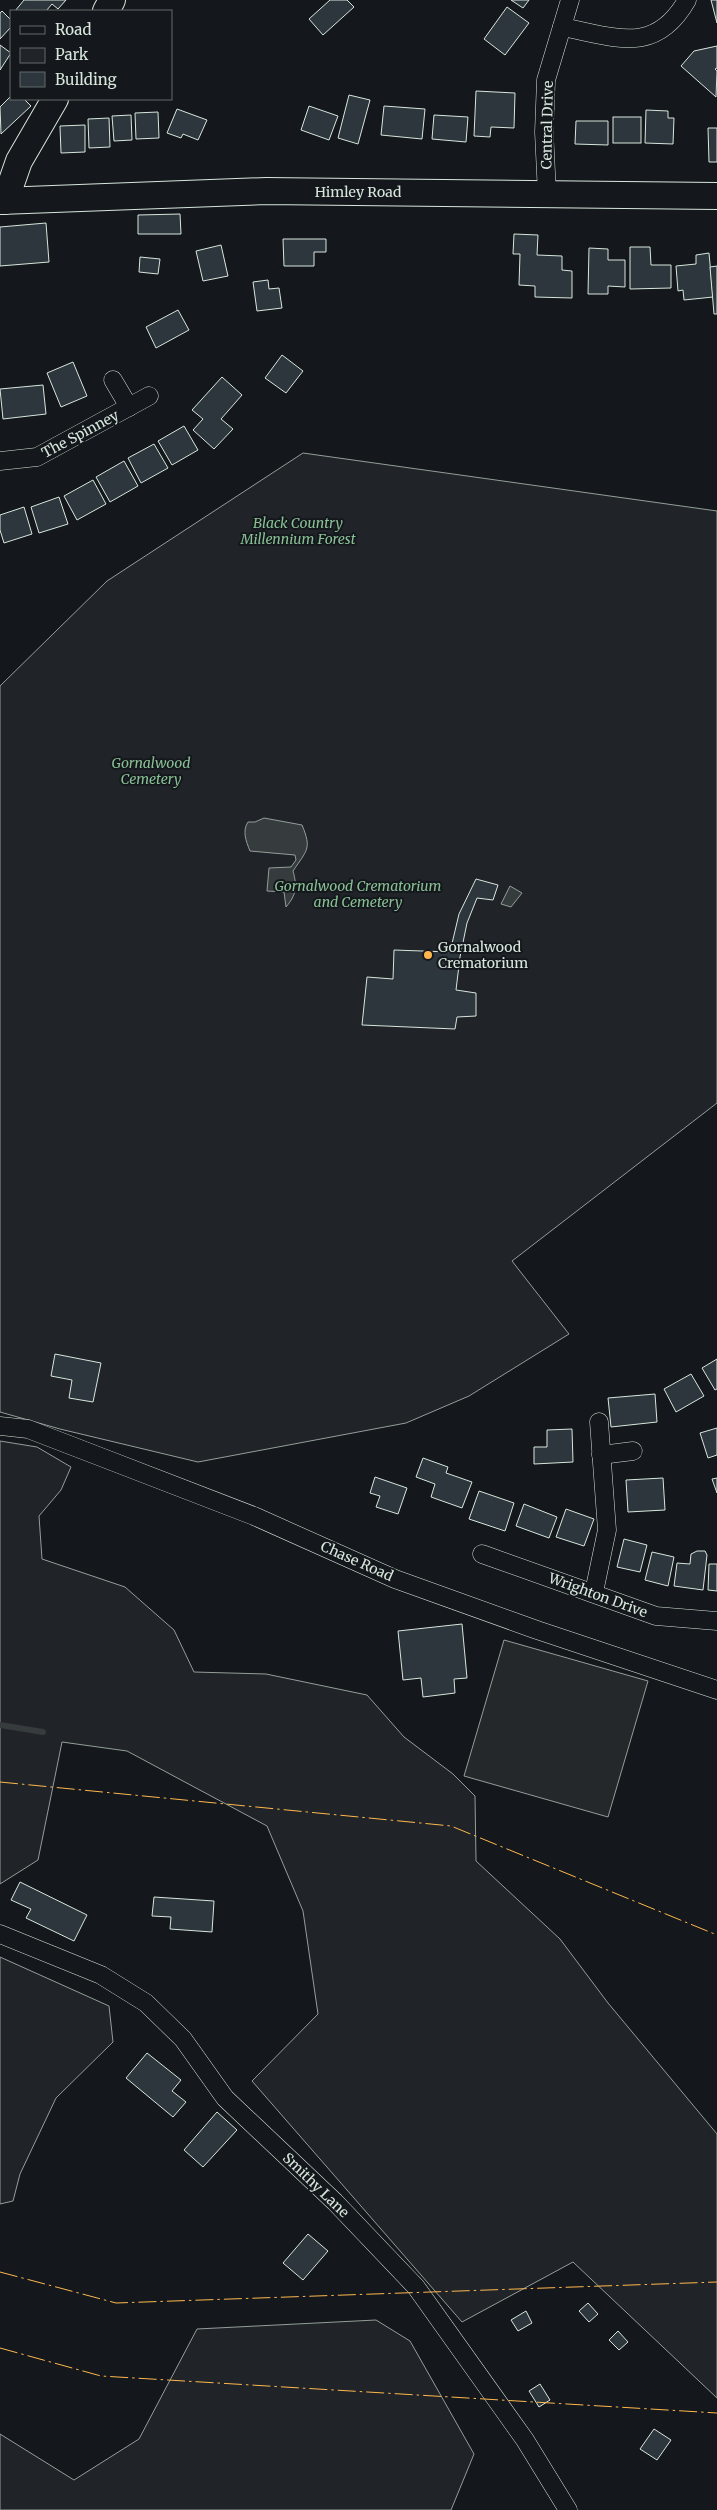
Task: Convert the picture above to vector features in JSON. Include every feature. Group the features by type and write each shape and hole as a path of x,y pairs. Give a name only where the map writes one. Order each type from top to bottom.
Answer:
{"main road":[{"path":"2,201 19,161 54,100"},
{"name":"Himley Road","path":"2,201 266,191 717,196"}],"street":[{"name":"Central Drive","path":"547,194 544,132 546,80 570,0"},
{"path":"562,27 633,40 656,34 676,18 687,0"},
{"name":"The Spinney","path":"113,380 129,407"},
{"name":"The Spinney","path":"0,461 37,457 148,396"},
{"path":"594,1592 607,1530 599,1422"},
{"name":"Chase Road","path":"0,1426 28,1429 116,1462 254,1516 395,1579 537,1630 717,1690"},
{"path":"601,1455 633,1451"},
{"name":"Wrighton Drive","path":"482,1554 594,1592 656,1616 717,1621"},
{"name":"Smithy Lane","path":"0,1934 101,1975 146,2003 183,2039 225,2098 335,2202 416,2287 525,2440 568,2510"}],"green space":[{"name":"Gornalwood Crematorium and Cemetery","path":"303,453 717,511 717,1103 512,1261 569,1334 469,1396 406,1423 198,1462 60,1429 0,1412 0,686 107,581"},
{"path":"0,1441 37,1447 71,1467 61,1490 39,1516 42,1559 125,1587 174,1630 194,1672 266,1674 367,1695 404,1737 453,1774 475,1796 476,1861 560,1939 608,2003 717,2134 717,2398 573,2262 462,2322 252,2081 318,2014 303,1911 267,1826 127,1751 62,1742 38,1860 0,1884"},
{"path":"0,1957 109,2006 113,2042 56,2098 20,2174 13,2201 0,2204"},
{"path":"376,2320 410,2341 474,2454 451,2510 0,2510 0,2434 74,2480 139,2439 197,2329"}],"shaded area":[{"path":"264,818 302,825 307,839 305,854 293,871 295,881 294,894 286,907 284,892 267,891 269,868 291,867 296,860 295,855 250,851 246,840 245,829 248,822 255,822"},
{"path":"510,886 522,893 511,907 501,904"},
{"path":"504,1640 648,1681 608,1817 464,1776"}],"building":[{"path":"24,0 66,0 58,9 52,4 47,10 16,10"},
{"path":"330,0 347,0 354,7 323,35 309,19"},
{"path":"511,0 529,0 523,8"},
{"path":"711,0 717,0 717,23"},
{"path":"507,7 529,23 505,55 484,39"},
{"path":"2,11 10,19 10,28 0,39 0,13"},
{"path":"0,45 10,52 10,55 0,70"},
{"path":"717,46 717,68 715,69 717,71 716,97 681,66 694,51"},
{"path":"476,91 515,93 514,128 491,127 490,137 474,136"},
{"path":"349,95 370,100 358,144 338,138"},
{"path":"10,97 10,100 25,100 31,106 1,134 0,107"},
{"path":"309,106 338,116 329,140 301,130"},
{"path":"384,106 425,109 422,139 381,135"},
{"path":"177,109 207,120 198,140 183,134 181,138 167,133"},
{"path":"646,110 668,111 668,118 674,118 673,144 645,143"},
{"path":"158,112 159,138 136,139 135,113"},
{"path":"131,115 132,140 114,141 112,116"},
{"path":"434,115 468,117 466,142 432,139"},
{"path":"613,117 641,117 641,143 613,143"},
{"path":"109,118 110,147 89,148 88,119"},
{"path":"576,121 608,121 608,145 575,144"},
{"path":"85,125 85,152 61,153 60,126"},
{"path":"708,128 717,128 717,162 709,162"},
{"path":"180,214 181,234 138,234 138,215"},
{"path":"46,223 49,262 0,266 0,227"},
{"path":"514,234 538,235 537,255 562,256 562,270 572,271 572,298 535,297 535,286 519,285 520,254 513,254"},
{"path":"283,239 326,239 326,252 314,252 314,266 284,266"},
{"path":"221,245 228,276 203,281 196,251"},
{"path":"630,247 650,247 651,265 671,265 671,288 630,289"},
{"path":"589,248 608,249 608,260 625,260 625,287 608,286 608,294 588,294"},
{"path":"709,253 713,297 684,300 683,290 678,291 676,266 696,264 696,255"},
{"path":"140,257 160,259 158,274 139,272"},
{"path":"717,266 717,314 714,314 710,267"},
{"path":"268,280 269,289 279,288 282,308 257,311 253,282"},
{"path":"178,310 189,330 156,348 146,327"},
{"path":"282,355 303,371 286,393 265,378"},
{"path":"73,362 87,396 61,407 47,373"},
{"path":"222,377 242,395 221,419 233,429 214,449 193,430 203,419 192,410"},
{"path":"43,385 46,414 3,419 0,389"},
{"path":"184,426 198,450 172,465 158,441"},
{"path":"154,444 168,468 141,483 128,458"},
{"path":"124,461 138,486 110,502 96,477"},
{"path":"93,480 106,504 77,520 64,496"},
{"path":"59,497 68,524 39,533 31,507"},
{"path":"24,507 32,534 4,543 0,530 0,515"},
{"name":"Gornalwood Crematorium","path":"476,879 498,885 493,900 477,898 467,923 460,957 456,990 476,993 476,1016 457,1017 455,1029 362,1025 367,977 393,979 394,950 450,952 459,914"},
{"path":"55,1354 101,1363 93,1402 69,1398 72,1380 51,1376"},
{"path":"717,1359 717,1389 715,1390 702,1368"},
{"path":"691,1374 704,1396 676,1412 664,1389"},
{"path":"655,1394 657,1422 611,1427 608,1398"},
{"path":"717,1428 717,1455 708,1458 700,1433"},
{"path":"572,1429 573,1462 534,1464 534,1447 547,1447 547,1430"},
{"path":"423,1458 448,1467 446,1473 472,1482 462,1508 431,1497 435,1484 416,1477"},
{"path":"375,1477 407,1488 398,1514 376,1507 380,1496 370,1493"},
{"path":"663,1478 665,1510 628,1512 626,1480"},
{"path":"717,1478 717,1493 712,1479"},
{"path":"479,1491 514,1503 505,1531 469,1519"},
{"path":"524,1504 557,1517 549,1538 516,1526"},
{"path":"566,1509 594,1519 584,1546 556,1537"},
{"path":"624,1539 647,1545 640,1572 617,1567"},
{"path":"697,1551 705,1551 707,1555 703,1590 674,1586 677,1563 690,1564 691,1554"},
{"path":"652,1552 674,1557 668,1586 645,1580"},
{"path":"709,1564 717,1564 717,1591 708,1590"},
{"path":"462,1624 467,1678 454,1679 455,1693 423,1697 421,1678 403,1680 398,1631"},
{"path":"20,1882 87,1915 74,1941 26,1918 31,1909 11,1900"},
{"path":"154,1897 214,1901 212,1932 170,1929 171,1917 152,1916"},
{"path":"147,2053 181,2080 172,2091 186,2102 173,2117 126,2078"},
{"path":"217,2112 237,2130 203,2167 184,2150"},
{"path":"308,2234 328,2251 303,2280 283,2263"},
{"path":"588,2303 598,2314 589,2322 579,2311"},
{"path":"526,2311 532,2323 518,2331 511,2320"},
{"path":"618,2331 628,2342 619,2350 609,2340"},
{"path":"540,2384 550,2400 539,2407 529,2391"},
{"path":"654,2429 671,2440 657,2460 640,2449"}],"waterway":[{"path":"0,1725 43,1732"}],"power":[{"path":"0,1782 451,1826 717,1935"},
{"path":"0,2272 116,2303 717,2282"},
{"path":"0,2348 101,2376 717,2413"}],"place":[{"name":"Gornalwood Crematorium","path":"428,955"}],"park label":[{"name":"Black Country Millennium Forest","path":"298,532"},
{"name":"Gornalwood Cemetery","path":"151,772"}]}
